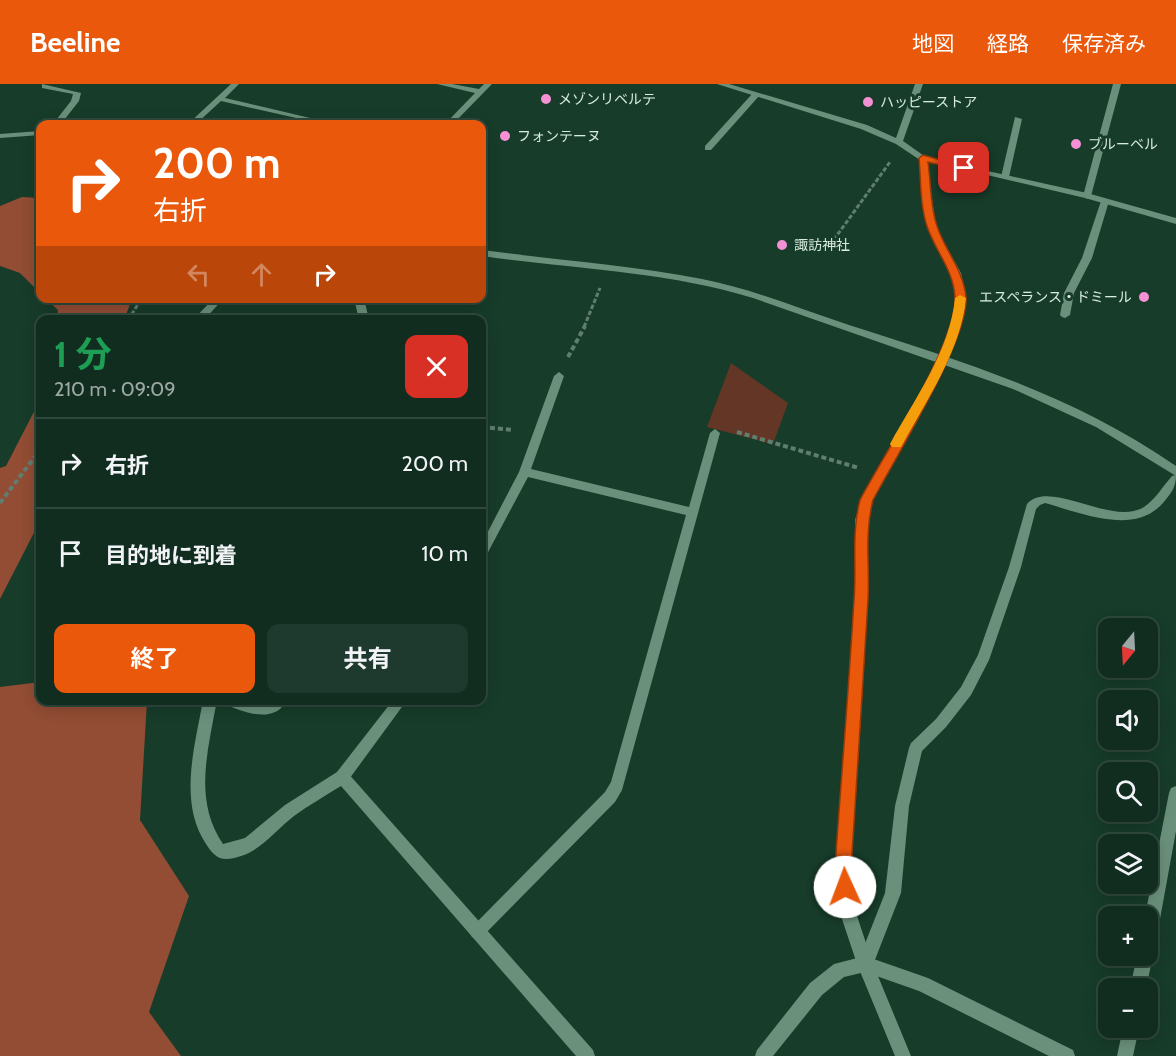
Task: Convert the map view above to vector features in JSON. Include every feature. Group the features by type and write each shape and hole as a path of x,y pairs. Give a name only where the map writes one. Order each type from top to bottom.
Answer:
{"street":[{"path":"197,120 235,84"},
{"path":"441,84 481,92"},
{"path":"453,120 488,84"},
{"path":"721,84 850,123 901,144 923,158 1087,196 1176,221"},
{"path":"901,144 919,84"},
{"path":"1087,196 1117,84"},
{"path":"45,86 77,93 75,101 60,120"},
{"path":"708,148 755,96"},
{"path":"221,99 314,120"},
{"path":"1005,177 1018,119"},
{"path":"0,136 36,133"},
{"path":"903,1056 865,964 845,904 844,853 861,596 861,520 867,500 944,358 959,312 960,298 956,273 932,228 923,158"},
{"path":"1065,315 1069,293 1087,258 1105,201"},
{"path":"486,254 685,279 722,287 944,358 1005,380 1139,445 1176,472"},
{"path":"203,315 215,303"},
{"path":"486,545 525,472 559,376"},
{"path":"477,932 610,797 617,785 692,512 722,431"},
{"path":"525,472 692,512"},
{"path":"865,964 892,893 902,807 916,748 941,723 966,691 984,656 1015,567 1031,507 1036,501 1045,499 1121,516 1136,515 1146,512 1176,479"},
{"path":"209,705 197,787 201,821 211,842 220,852 235,852 249,846 289,811 342,777 397,705"},
{"path":"242,705 256,710 276,705"},
{"path":"342,777 587,1056"},
{"path":"1155,906 1176,794"},
{"path":"763,1056 816,989 840,970 865,964 922,984 1067,1056"},
{"path":"1125,1056 1129,1038"}],"path":[{"path":"830,244 901,144"},
{"path":"559,376 592,312 599,290 602,269"},
{"path":"486,428 538,434"},
{"path":"722,431 859,468"},
{"path":"0,503 36,455"}],"shaded area":[{"path":"22,197 36,198 36,289 20,273 0,266 0,206"},
{"path":"50,303 130,303 126,315 57,315 58,310"},
{"path":"731,363 788,403 773,444 707,427"},
{"path":"36,408 36,529 0,599 0,468 6,466"},
{"path":"36,682 36,705 147,705 140,820 189,896 149,1012 181,1056 0,1056 0,687"}],"slow traffic":[{"path":"896,444 944,358 955,327 960,298"}],"place":[{"name":"メゾンリベルテ","path":"546,99"},
{"name":"ハッピーストア","path":"868,102"},
{"name":"フォンテーヌ","path":"505,136"},
{"name":"ブルーベル","path":"1076,144"},
{"name":"諏訪神社","path":"782,245"},
{"name":"エスペランス・ドミール","path":"1144,297"}],"route":[{"path":"845,887 844,853 861,596 861,520 867,500 944,358 959,312 960,298 956,273 932,228 923,158 964,168"}]}
